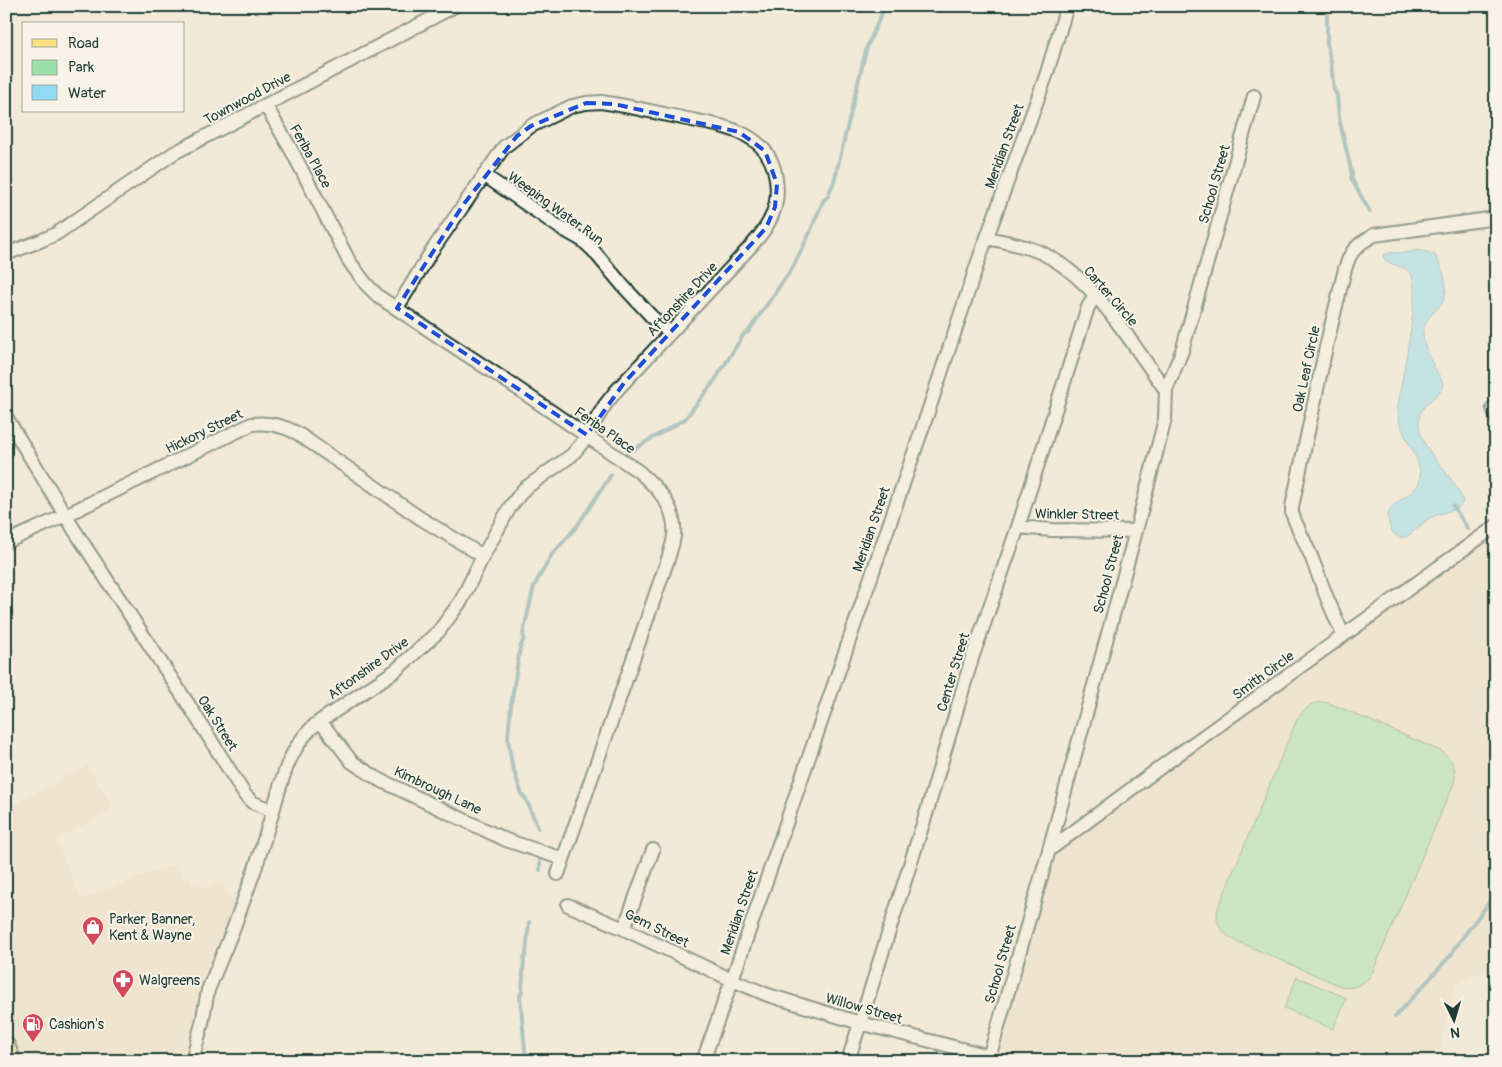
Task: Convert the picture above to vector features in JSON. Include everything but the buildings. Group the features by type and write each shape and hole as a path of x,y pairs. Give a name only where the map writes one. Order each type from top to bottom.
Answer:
{"main road":[{"path":"6,1044 12,1061"}],"street":[{"name":"Townwood Drive","path":"6,254 56,234 174,153 456,6"},
{"name":"Meridian Street","path":"703,1061 987,238 1046,76 1068,6"},
{"name":"School Street","path":"989,1059 1049,850 1136,531 1165,420 1166,390 1182,351 1254,96"},
{"name":"Aftonshire Drive","path":"274,811 282,780 294,751 312,726 395,671 439,631 461,601 503,518 524,490 572,455 616,391 766,228 772,216 777,195 772,162 757,143 744,134 728,127 601,102 572,106 530,126 504,148 431,252 397,308"},
{"name":"Feriba Place","path":"266,106 293,153 349,261 361,278 379,297 587,435 652,483 668,505 673,517 674,537 668,559 558,874"},
{"name":"Weeping Water Run","path":"484,175 553,223 582,240 652,317 670,333"},
{"name":"Oak Leaf Circle","path":"1343,635 1292,513 1292,507 1326,347 1349,258 1361,243 1374,235 1496,218"},
{"name":"Carter Circle","path":"987,238 1028,248 1051,258 1070,272 1095,296 1166,390"},
{"name":"Center Street","path":"848,1061 927,811 972,658 1018,527 1088,307 1095,296"},
{"path":"1496,407 1493,408 1496,417"},
{"name":"Oak Street","path":"6,417 66,515 192,710 245,796 252,802 274,811"},
{"name":"Hickory Street","path":"6,542 66,515 252,424 264,422 286,427 297,433 413,513 483,556"},
{"name":"Smith Circle","path":"1049,850 1343,635 1496,526"},
{"name":"Winkler Street","path":"1018,527 1052,530 1136,531"},
{"name":"Kimbrough Lane","path":"320,721 352,762 378,779 506,840 563,859"},
{"path":"192,1061 208,990 239,912 274,811"},
{"path":"624,929 653,850"},
{"name":"Gem Street","path":"568,905 732,980"},
{"name":"Willow Street","path":"732,980 768,995 989,1059"}],"highlighted area":[{"path":"586,103 614,104 739,132 765,151 777,184 775,207 766,228 624,383 587,435 397,308 463,205 517,136 531,126"}],"shaded area":[{"path":"1496,529 1496,965 1455,985 1437,1061 990,1061 1051,851"},
{"path":"88,766 113,808 56,840 81,899 177,863 185,879 189,879 193,887 200,884 202,888 222,883 236,907 221,936 201,987 184,1061 20,1061 6,1018 6,796 11,805"}],"green space":[{"path":"1320,702 1329,703 1441,751 1449,757 1455,773 1454,783 1373,971 1364,982 1352,987 1343,987 1234,940 1223,931 1217,918 1218,908 1298,717 1310,705"},
{"path":"1297,977 1347,998 1333,1029 1284,1008"}],"water":[{"path":"1419,250 1434,254 1443,272 1446,292 1441,304 1427,321 1423,333 1427,352 1443,383 1442,388 1426,404 1420,414 1419,421 1425,443 1459,491 1463,502 1454,510 1431,518 1408,536 1401,537 1392,532 1388,515 1395,504 1413,491 1418,485 1420,478 1416,458 1402,430 1398,408 1412,317 1414,284 1408,271 1385,260 1383,256 1390,253"}],"waterway":[{"path":"629,452 685,419 715,380 744,334 748,332 793,267 823,201 828,196 834,182 867,47 885,6"},
{"path":"1327,6 1327,45 1334,90 1337,95 1339,118 1352,174 1351,178 1370,212"},
{"path":"538,828 526,799 522,795 512,765 508,738 520,648 524,638 523,634 534,586 551,556 577,526 611,475"},
{"path":"1453,506 1468,529"},
{"path":"540,861 540,870"},
{"path":"1395,1017 1452,954 1496,892"},
{"path":"526,1061 520,996 529,922"}],"place":[{"name":"Parker, Banner, Kent & Wayne","path":"93,946"},
{"name":"Walgreens","path":"123,999"},
{"name":"Cashion's","path":"33,1043"}]}
